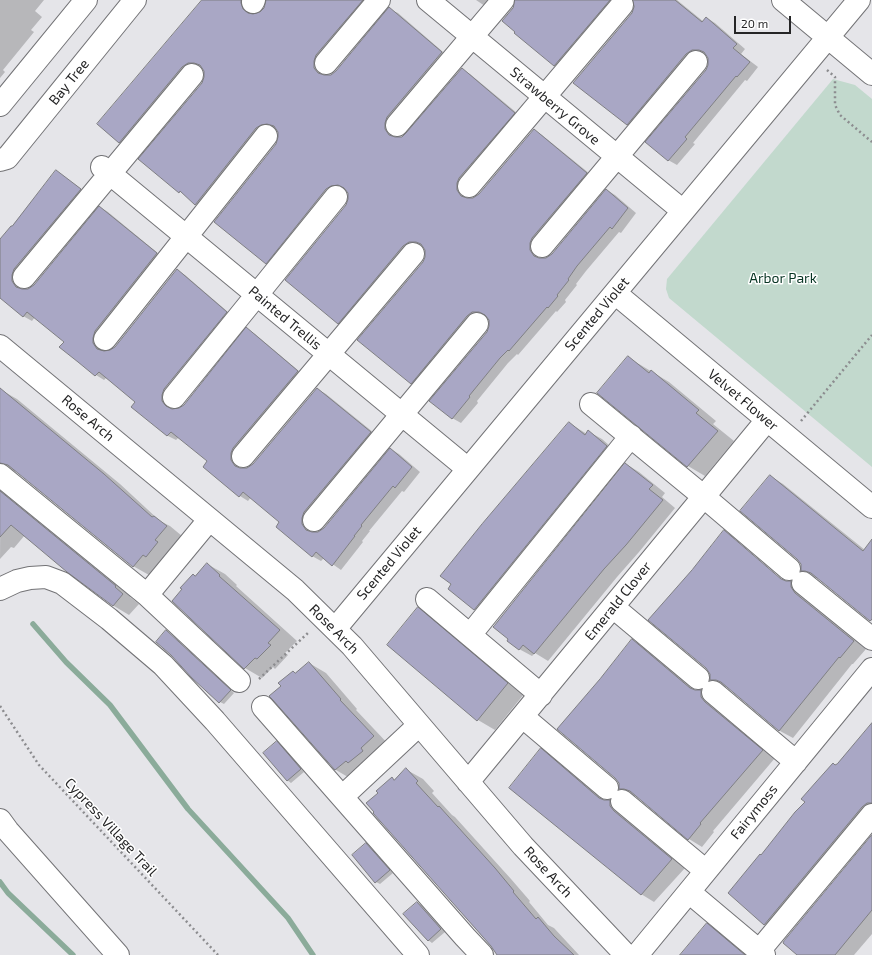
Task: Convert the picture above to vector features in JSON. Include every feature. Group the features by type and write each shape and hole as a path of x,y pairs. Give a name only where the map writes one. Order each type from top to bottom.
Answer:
{"street":[{"path":"0,105 86,0"},
{"name":"Bay Tree","path":"0,160 6,158 135,0"},
{"path":"326,64 379,0"},
{"name":"Strawberry Grove","path":"428,0 683,211"},
{"path":"398,125 503,0"},
{"path":"783,0 872,74"},
{"name":"Scented Violet","path":"329,624 468,469 859,0"},
{"path":"469,186 622,5"},
{"path":"542,246 696,62"},
{"path":"24,276 106,170 192,75"},
{"path":"105,339 266,136"},
{"name":"Painted Trellis","path":"106,170 468,469"},
{"path":"174,397 336,197"},
{"path":"243,456 413,254"},
{"name":"Velvet Flower","path":"615,293 872,507"},
{"path":"314,520 476,324"},
{"name":"Rose Arch","path":"0,346 295,590 352,646 523,846 626,955"},
{"path":"591,404 703,496 872,639"},
{"name":"Emerald Clover","path":"468,782 767,420"},
{"path":"470,635 631,436"},
{"path":"0,474 249,681"},
{"path":"147,595 209,520"},
{"path":"0,589 17,581 30,578 46,577 62,583 109,619 163,665 215,721 418,955"},
{"path":"427,599 541,695"},
{"path":"613,606 796,762"},
{"name":"Fairymoss","path":"637,955 872,669"},
{"path":"263,707 482,955"},
{"path":"523,717 706,871"},
{"path":"342,797 419,725"},
{"path":"689,892 762,953 872,815"},
{"path":"0,820 8,831 118,955"}],"path":[{"path":"811,57 835,77 835,105 840,115 872,142"},
{"path":"787,437 872,335"},
{"path":"249,681 329,624"},
{"name":"Cypress Village Trail","path":"0,706 39,765 218,955"}],"green space":[{"name":"Arbor Park","path":"833,79 855,85 872,99 872,467 669,298 666,289 667,279"}],"building":[{"path":"202,0 241,0 243,9 248,13 253,14 260,12 264,8 266,0 363,0 316,55 314,68 318,73 324,75 331,75 336,71 389,7 442,52 387,117 385,129 389,135 402,137 462,68 515,113 459,178 457,190 461,196 473,198 479,194 534,129 587,173 532,238 530,250 534,256 546,258 552,254 606,189 628,208 612,229 610,227 577,266 568,279 569,280 557,295 558,296 548,308 547,307 509,351 508,350 500,358 452,419 429,401 487,332 489,320 485,315 479,312 472,312 467,316 411,384 357,340 423,262 425,250 421,244 409,242 403,246 338,324 285,280 346,205 348,193 344,188 338,185 331,186 326,189 266,264 214,222 276,144 278,132 274,126 267,124 256,128 195,205 180,191 179,193 138,159 202,83 204,71 200,65 188,63 182,67 119,143 97,124"},
{"path":"515,0 610,0 554,66 514,33 515,32 502,21 513,8"},
{"path":"633,0 675,0 702,22 706,17 737,44 733,48 750,62 737,77 736,76 685,137 687,139 668,161 645,142 706,70 708,58 704,52 692,50 686,54 627,125 573,83 632,13 634,7"},
{"path":"56,170 81,189 14,269 12,281 16,287 28,289 34,285 99,206 157,253 95,331 93,343 97,349 104,351 115,347 177,269 227,312 164,389 162,401 166,406 172,409 179,408 184,405 246,327 298,371 233,448 231,460 235,466 247,468 253,464 317,388 371,432 304,512 302,524 306,530 318,532 324,528 390,448 412,467 395,488 393,486 361,525 362,526 355,536 332,566 316,552 312,557 276,527 279,522 243,492 239,497 203,467 207,461 171,432 167,436 131,407 135,402 99,372 95,376 59,347 64,342 27,312 23,317 0,298 0,239"},
{"path":"628,356 649,373 651,370 699,410 696,413 718,431 687,467 597,393"},
{"path":"0,388 104,474 152,517 154,516 167,526 155,540 158,542 146,557 143,555 133,567 8,465 0,463"},
{"path":"569,422 585,435 588,430 607,446 474,610 448,589 451,584 440,576"},
{"path":"625,463 653,485 649,489 663,500 534,654 523,645 519,650 507,641 508,639 493,627"},
{"path":"770,475 863,551 872,539 872,619 870,621 811,573 801,571 801,564 797,559 740,511"},
{"path":"0,491 116,586 115,587 123,594 113,606 67,572 11,525 0,537"},
{"path":"724,530 781,579 791,581 791,587 795,593 854,641 840,658 839,657 779,731 721,682 710,680 710,674 706,668 648,620 692,570"},
{"path":"207,563 220,575 219,576 280,630 268,643 271,645 244,669 172,601 182,589 180,588 193,574 195,576"},
{"path":"418,607 508,683 477,721 387,645"},
{"path":"166,630 231,690 219,703 156,642"},
{"path":"632,639 690,688 701,690 701,697 705,702 763,750 700,823 701,824 688,840 630,791 619,789 619,783 615,778 557,729"},
{"path":"309,662 341,699 340,700 374,736 361,748 363,751 348,763 346,761 335,770 269,696 281,686 278,683 293,671 295,673"},
{"path":"872,723 872,803 867,803 862,807 764,925 728,893 805,802 801,799 833,763 835,765 837,764"},
{"path":"277,741 301,769 287,781 263,753"},
{"path":"541,748 599,798 610,800 610,806 614,811 672,859 641,895 509,788"},
{"path":"406,768 418,781 416,783 495,868 536,919 538,917 554,936 574,955 497,955 491,946 373,813 374,812 366,803 378,793 376,791 392,777 394,780"},
{"path":"872,835 872,910 835,955 797,955 783,943 784,941"},
{"path":"366,843 390,870 375,883 352,855"},
{"path":"417,902 441,929 428,941 403,914"},
{"path":"707,923 745,955 680,955"}],"waterway":[{"path":"33,624 66,662 110,705 188,809 288,918 313,955"},
{"path":"0,882 8,893 73,955"}]}
